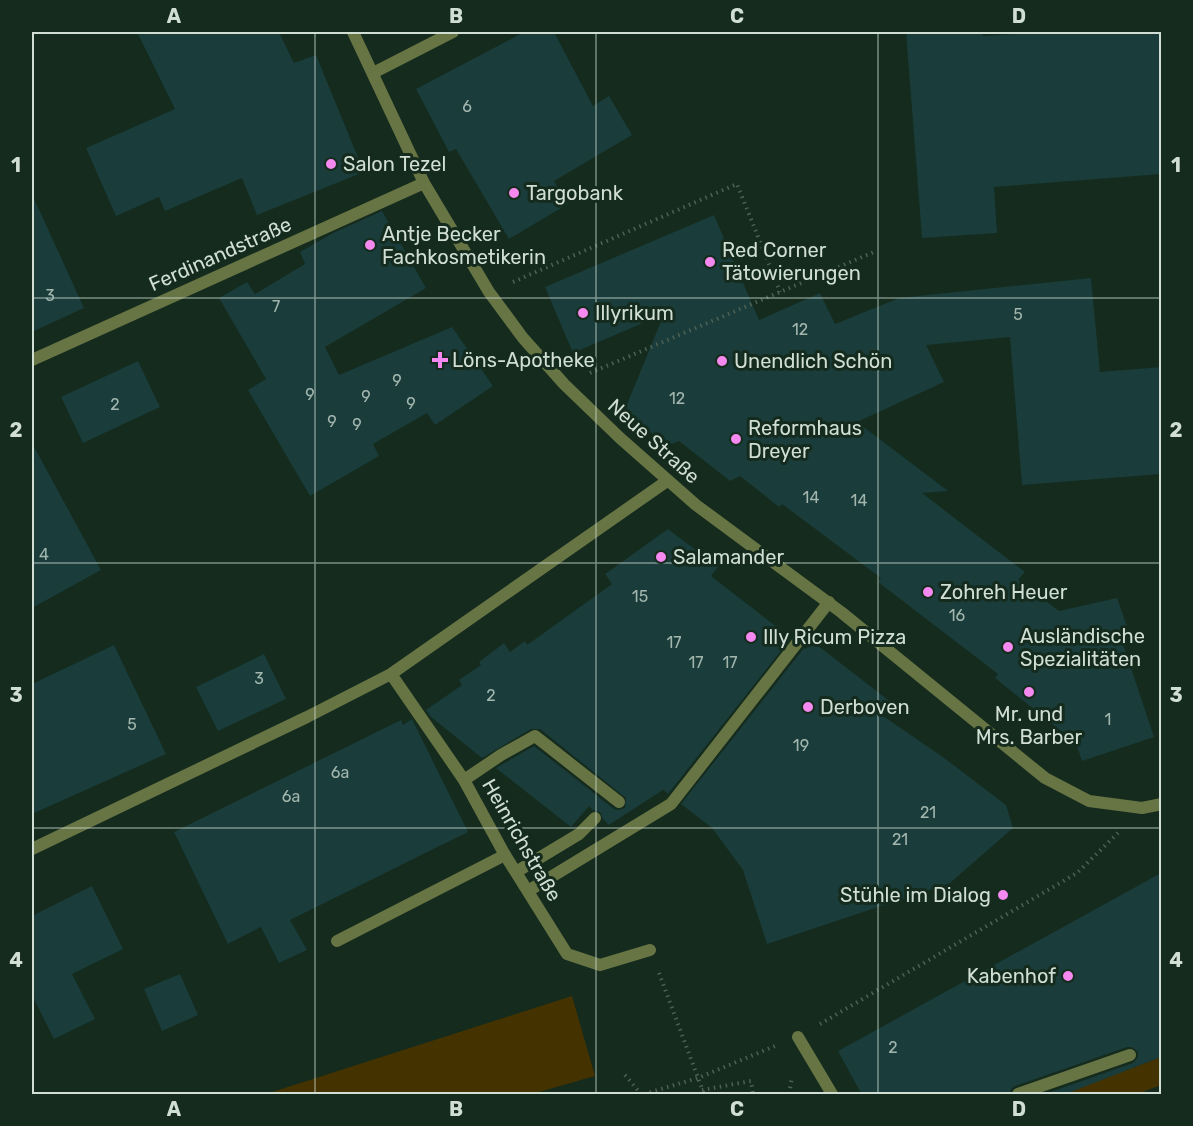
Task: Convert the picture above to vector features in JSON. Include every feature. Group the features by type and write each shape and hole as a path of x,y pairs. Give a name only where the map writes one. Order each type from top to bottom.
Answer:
{"street":[{"name":"Neue Straße","path":"353,32 424,183 489,292 524,338 564,384 667,481 696,505 829,602 1045,778 1089,801 1143,808 1161,804"},
{"path":"373,73 453,32"},
{"name":"Ferdinandstraße","path":"32,360 424,183"},
{"path":"32,849 307,717 391,674 667,481"},
{"path":"528,891 671,804 829,602"},
{"name":"Heinrichstraße","path":"391,674 464,780 505,855 567,954 600,965 651,950"},
{"path":"464,780 535,736 619,802"},
{"path":"516,872 579,834 595,818"},
{"path":"337,941 505,855"},
{"path":"798,1037 832,1095"},
{"path":"1018,1095 1130,1055"}],"path":[{"path":"489,292 737,184 780,292"},
{"path":"564,384 874,252"},
{"path":"625,1075 642,1095 698,1078 798,1037 1077,873 1143,808"},
{"path":"651,950 703,1092 751,1081 753,1095"}],"shaded area":[{"path":"572,996 595,1076 532,1094 266,1094"},
{"path":"1161,1057 1161,1085 1137,1094 1063,1094"}],"building":[{"path":"137,32 279,32 294,63 316,55 364,172 257,215 242,178 165,211 159,197 116,216 86,148 175,109"},
{"path":"524,32 554,32 593,106 609,96 632,135 554,181 568,204 509,239 456,149 449,152 416,89"},
{"path":"906,32 983,32 983,36 1045,32 1161,32 1161,174 994,187 997,233 922,238"},
{"path":"32,194 84,308 32,332"},
{"path":"382,211 426,288 325,347 339,375 452,327 493,386 435,425 427,413 373,444 379,456 310,496 248,390 266,379 219,298 247,282 255,294 305,264 300,252 333,233"},
{"path":"714,215 759,320 820,293 835,324 899,298 1091,278 1100,372 1161,367 1161,474 1022,485 1010,337 926,345 944,382 857,422 948,491 922,493 1025,572 1018,580 1059,611 1117,598 1132,641 1123,644 1154,737 1082,761 1076,743 995,678 998,674 878,582 881,578 782,504 779,507 740,476 730,481 679,441 669,445 623,414 664,314 573,353 545,287"},
{"path":"138,361 160,407 83,443 61,397"},
{"path":"32,443 101,570 32,608"},
{"path":"668,529 718,567 711,576 791,638 668,794 663,790 609,825 600,812 589,806 571,827 496,768 534,746 614,809 625,808 626,798 540,729 531,729 482,758 431,717 426,710 462,685 459,680 481,665 479,662 504,643 510,652 525,641 527,645 612,584 605,574"},
{"path":"812,641 892,703 883,716 943,757 1006,805 1013,828 950,883 767,944 743,870 712,828 681,804 804,648 806,649"},
{"path":"114,645 166,754 32,814 32,684"},
{"path":"264,654 286,699 218,731 196,687"},
{"path":"412,719 468,832 290,920 307,950 279,963 261,927 228,944 174,832 401,720 403,725"},
{"name":"Kabenhof","path":"1161,873 1161,1057 1063,1095 1042,1095 1133,1063 1138,1057 1138,1052 1132,1047 1127,1047 1015,1086 1011,1089 1010,1095 862,1095 838,1051"},
{"path":"92,886 123,949 72,974 95,1019 54,1039 32,995 32,916"},
{"path":"180,974 198,1015 162,1031 144,989"}],"place":[{"name":"Salon Tezel","path":"331,164"},
{"name":"Targobank","path":"514,193"},
{"name":"Antje Becker Fachkosmetikerin","path":"370,245"},
{"name":"Red Corner Tätowierungen","path":"710,262"},
{"name":"Illyrikum","path":"583,313"},
{"name":"Löns-Apotheke","path":"440,360"},
{"name":"Unendlich Schön","path":"722,361"},
{"name":"Reformhaus Dreyer","path":"736,439"},
{"name":"Salamander","path":"661,557"},
{"name":"Zohreh Heuer","path":"928,592"},
{"name":"Illy Ricum Pizza","path":"751,637"},
{"name":"Ausländische Spezialitäten","path":"1008,647"},
{"name":"Mr. und Mrs. Barber","path":"1029,692"},
{"name":"Derboven","path":"808,707"},
{"name":"Stühle im Dialog","path":"1003,895"},
{"name":"Kabenhof","path":"1068,976"}]}
